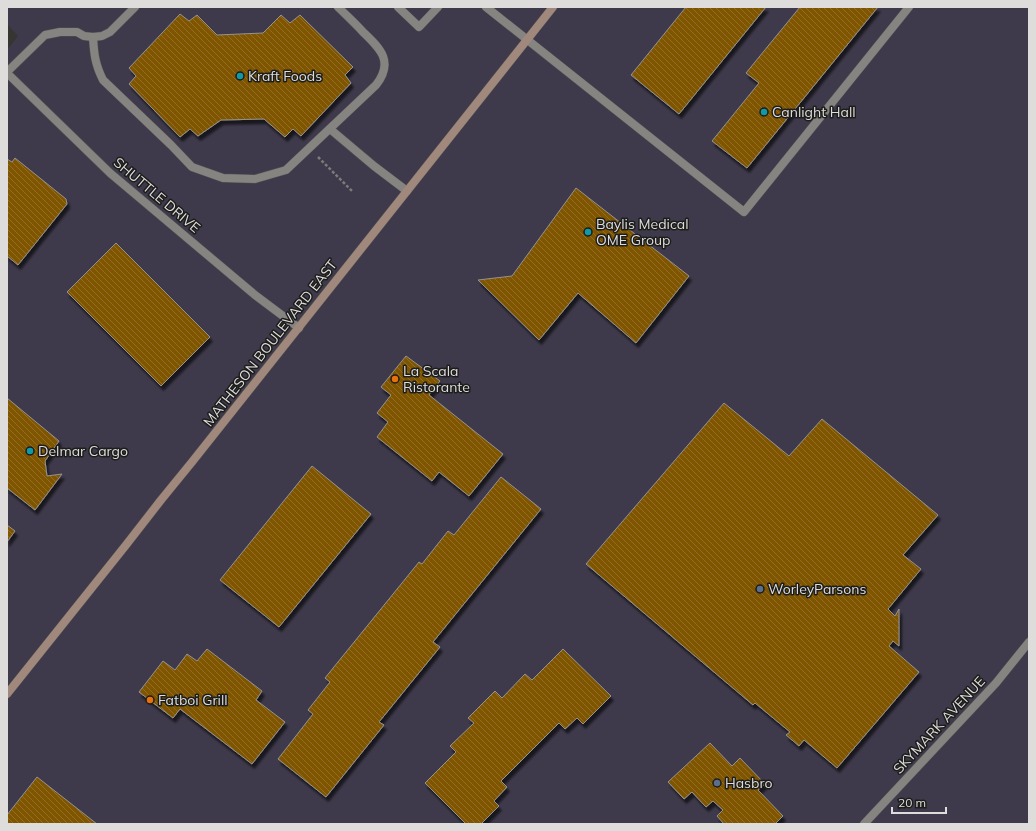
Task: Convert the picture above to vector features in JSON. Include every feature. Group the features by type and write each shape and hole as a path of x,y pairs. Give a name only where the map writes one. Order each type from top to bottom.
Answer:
{"street":[{"path":"7,73 45,35 60,32 77,32 84,36 102,36 110,32 135,7"},
{"path":"93,37 98,69 104,80 192,167 223,178 255,179 286,170 376,85 381,78 384,70 384,60 381,52 376,44 338,7"},
{"path":"398,7 419,27 438,7"},
{"path":"486,7 744,212 909,7"},
{"name":"MATHESON BOULEVARD EAST","path":"7,694 160,500 299,328 406,190 553,7"},
{"name":"SHUTTLE DRIVE","path":"7,73 115,178 255,295 299,328"},
{"path":"330,129 374,166 406,190"},
{"name":"SKYMARK AVENUE","path":"864,824 996,684 1029,642"}],"path":[{"path":"309,149 353,192"}],"shaded area":[{"path":"7,7 1029,7 1029,824 7,824 7,50 18,36 7,24"}],"building":[{"path":"686,7 766,7 679,114 631,75"},
{"name":"Canlight Hall","path":"800,7 878,7 747,168 712,141 759,83 746,73"},
{"name":"Kraft Foods","path":"180,14 189,21 197,15 217,35 263,33 281,15 290,23 300,15 353,67 345,75 351,83 301,136 293,129 285,137 264,119 221,120 198,136 190,129 180,137 129,84 136,76 129,68"},
{"path":"15,158 66,199 67,204 18,265 7,256 7,159 12,162"},
{"name":"Baylis Medical OME Group","path":"576,188 689,276 636,343 578,293 539,340 478,280 512,276"},
{"path":"116,243 210,337 161,386 67,292"},
{"path":"406,356 440,381 429,395 503,454 469,496 439,472 432,481 377,437 388,422 377,413 391,395 381,387"},
{"name":"Delmar Cargo","path":"7,398 59,441 45,461 47,476 62,474 35,510 7,488"},
{"name":"WorleyParsons","path":"724,403 789,456 822,419 938,515 903,555 921,569 888,609 895,616 899,609 899,646 893,641 889,646 919,672 837,768 804,740 799,746 786,735 790,732 755,703 753,705 586,564"},
{"path":"312,466 371,514 279,627 220,580"},
{"path":"501,477 541,509 433,642 440,647 379,722 384,725 326,797 278,759 313,714 308,710 330,682 325,678 419,562 422,564 448,531 454,535"},
{"path":"7,525 15,531 7,542"},
{"path":"207,649 262,691 256,700 285,722 252,764 180,709 173,718 139,692 163,661 175,670 187,654 197,661"},
{"path":"563,649 611,696 583,724 577,718 565,729 559,723 501,781 507,787 494,801 499,806 481,824 466,824 425,783 456,752 450,746 474,723 468,718 495,691 502,698 525,674 532,680"},
{"name":"Hasbro","path":"710,743 732,766 740,758 765,784 758,790 783,816 775,824 724,824 717,816 723,810 713,801 706,807 692,792 684,799 668,782"},
{"path":"37,777 97,824 7,824 7,815"}],"place":[{"name":"Kraft Foods","path":"240,76"},
{"name":"Canlight Hall","path":"764,112"},
{"name":"Baylis Medical OME Group","path":"588,232"},
{"name":"La Scala Ristorante","path":"395,379"},
{"name":"Delmar Cargo","path":"30,451"},
{"name":"WorleyParsons","path":"760,589"},
{"name":"Fatboi Grill","path":"150,700"},
{"name":"Hasbro","path":"717,783"}]}
